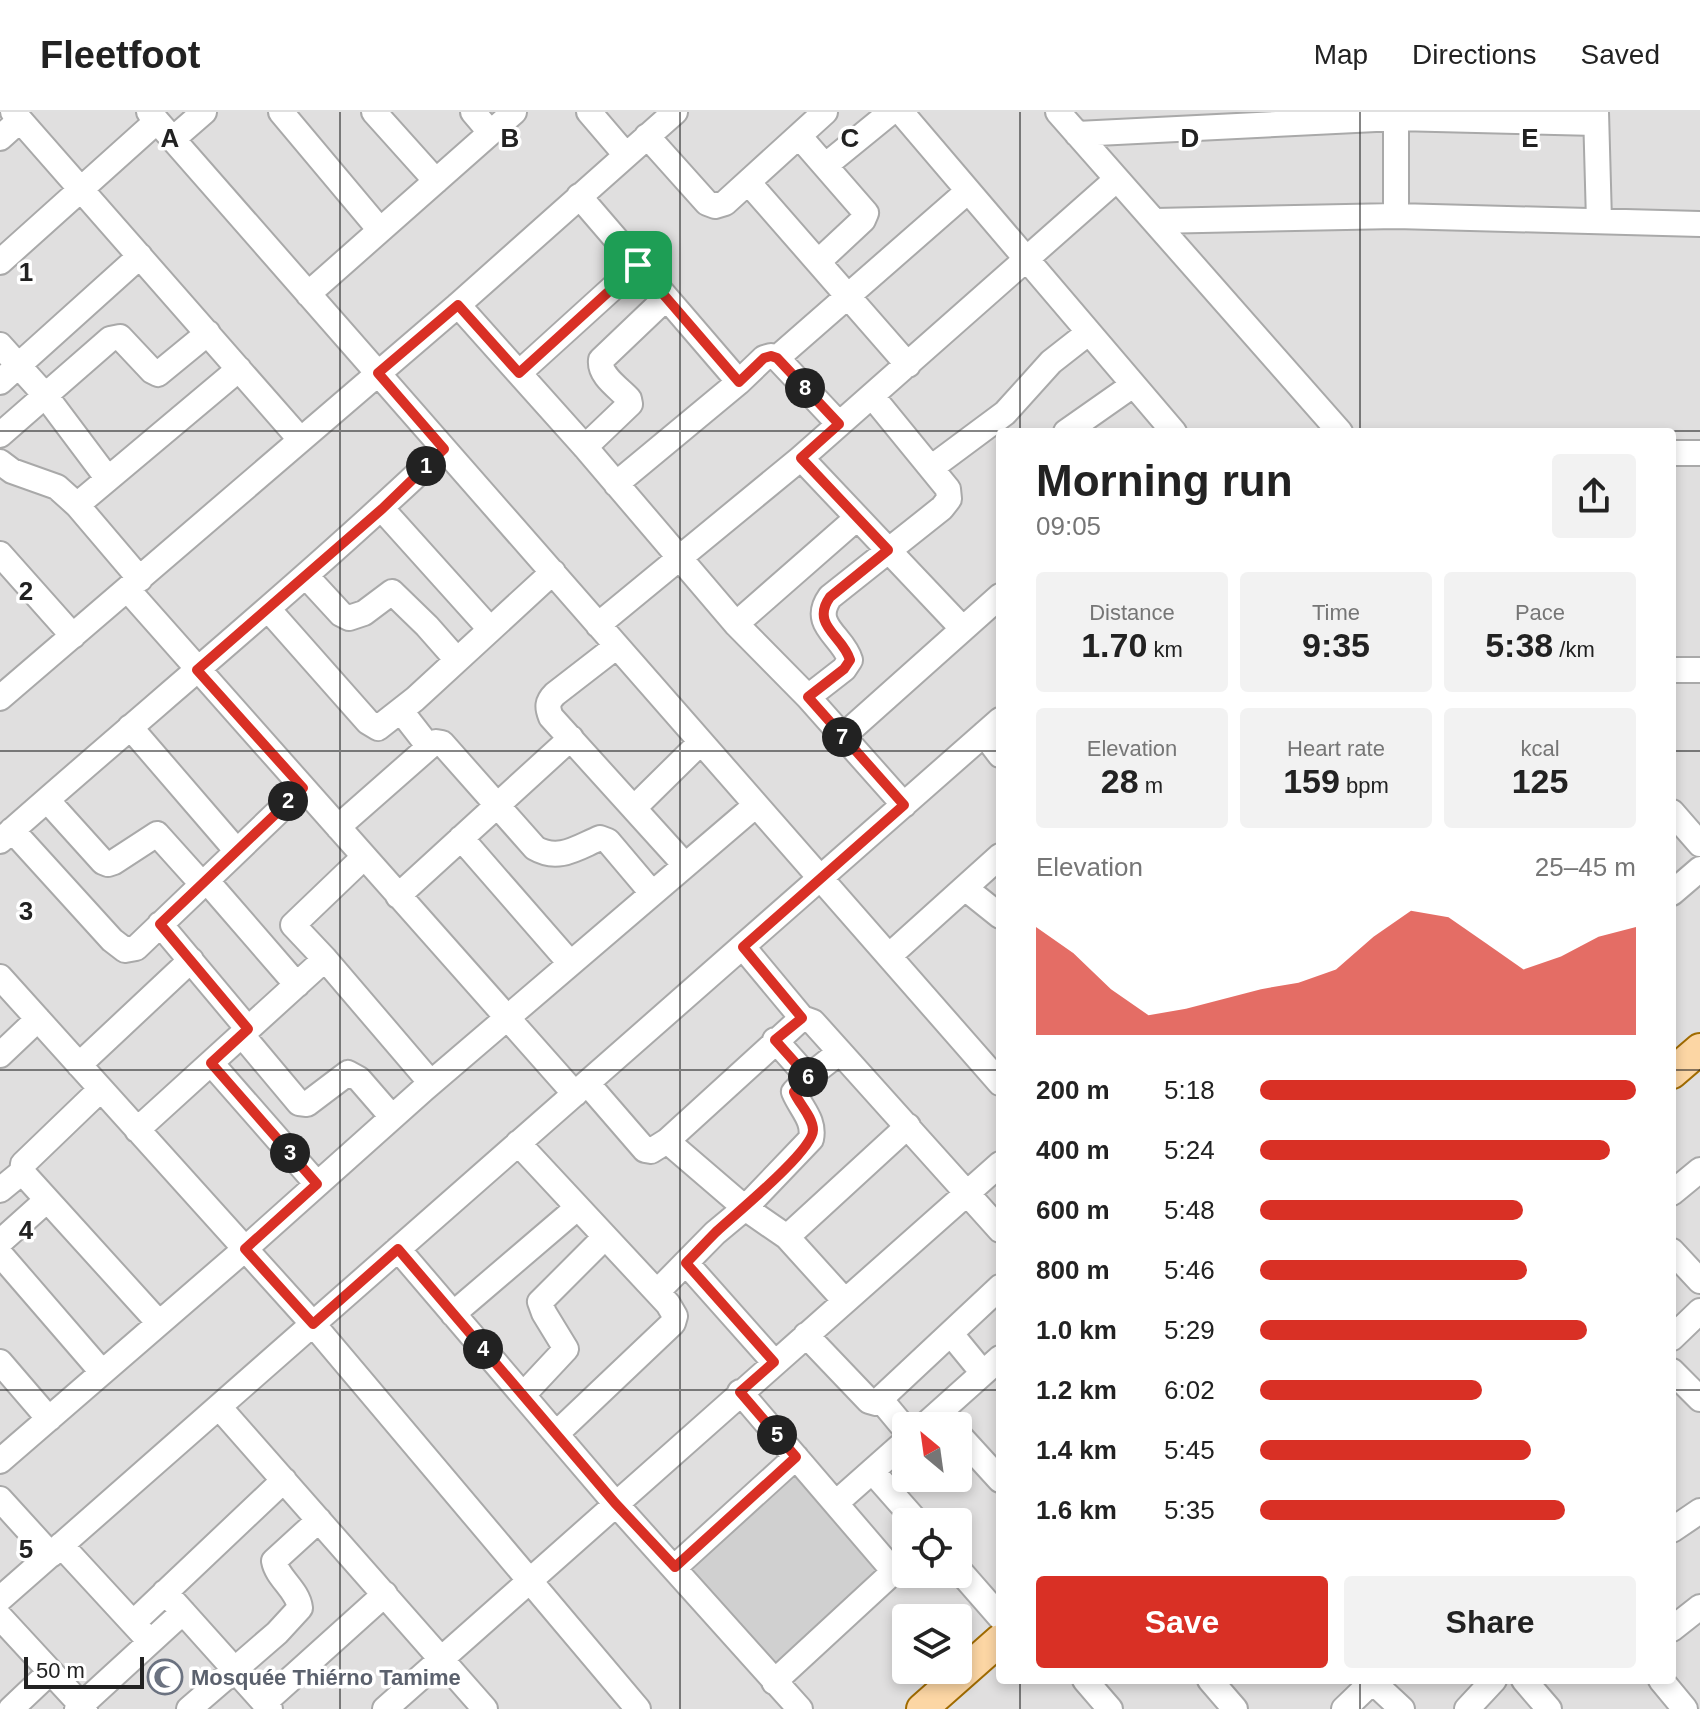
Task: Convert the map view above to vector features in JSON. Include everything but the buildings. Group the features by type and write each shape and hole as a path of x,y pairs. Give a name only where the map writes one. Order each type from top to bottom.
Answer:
{"main road":[{"path":"1676,1070 1700,1049"},
{"path":"922,1709 996,1644"}],"street":[{"path":"0,262 160,124 204,112"},
{"path":"281,112 380,230"},
{"path":"374,112 436,181"},
{"path":"473,112 490,132"},
{"path":"308,294 514,112"},
{"path":"589,112 625,154"},
{"path":"0,698 458,305 675,112"},
{"path":"647,136 707,203 715,206 725,203 825,112"},
{"path":"826,165 891,112"},
{"path":"901,112 1171,428"},
{"path":"1058,112 1332,428"},
{"path":"1077,134 1396,115 1596,118 1599,221"},
{"path":"1396,115 1396,216"},
{"path":"0,138 16,116 300,439"},
{"path":"160,124 996,1078"},
{"path":"799,136 866,213 863,220 818,262"},
{"path":"598,625 801,458 1117,179"},
{"path":"748,182 908,365"},
{"path":"777,358 968,191"},
{"path":"579,196 739,382"},
{"path":"1155,221 1396,216 1700,224"},
{"path":"0,382 140,256"},
{"path":"519,373 638,265"},
{"path":"585,447 630,404 629,399 603,373 601,360 666,298"},
{"path":"458,305 585,447 736,624 808,697 904,805"},
{"path":"0,435 110,339 120,337 158,374 208,333"},
{"path":"931,468 1005,413 1051,362 1088,333"},
{"path":"0,345 45,395 108,479"},
{"path":"616,484 764,358 771,356 777,358 839,424"},
{"path":"77,505 239,369"},
{"path":"1072,428 1133,385"},
{"path":"808,697 844,669 850,660 825,625 822,614 825,604 949,499 948,489 872,396"},
{"path":"303,788 136,948 125,950 6,836 382,509 444,449"},
{"path":"1676,453 1700,453"},
{"path":"801,458 962,628"},
{"path":"0,462 12,471 57,487 77,505 197,670 507,1018 645,1150 659,1147 667,1141 802,1018"},
{"path":"382,509 490,629"},
{"path":"736,624 857,518"},
{"path":"5,570 73,636"},
{"path":"268,609 373,727 384,725 401,711 553,572"},
{"path":"306,576 341,614 349,618 364,613 388,593 397,595 457,660"},
{"path":"842,737 996,599"},
{"path":"617,646 549,700 548,709 551,717 685,865"},
{"path":"1676,670 1700,670"},
{"path":"401,711 429,747"},
{"path":"130,727 236,850"},
{"path":"0,1599 992,727"},
{"path":"398,896 571,738"},
{"path":"338,827 429,747 436,742 442,743 541,852 562,854 600,838 608,841 652,893"},
{"path":"635,807 701,742"},
{"path":"47,800 108,864 157,834 297,985"},
{"path":"0,1461 431,1083 756,805"},
{"path":"1676,817 1700,844"},
{"path":"461,838 570,963"},
{"path":"265,949 364,857"},
{"path":"889,956 996,860"},
{"path":"1676,890 1700,869"},
{"path":"965,888 996,913"},
{"path":"160,924 303,1105 348,1073 359,1079 392,1117"},
{"path":"293,925 431,1083"},
{"path":"743,947 802,1018 813,1022 996,1225"},
{"path":"137,1130 325,959"},
{"path":"79,1065 191,960"},
{"path":"0,977 313,1324 638,1709"},
{"path":"0,1055 38,1019"},
{"path":"775,1040 808,1077"},
{"path":"657,1292 715,1233 745,1208 811,1139 811,1120 794,1092 840,1052"},
{"path":"211,1063 317,1184"},
{"path":"0,1190 22,1172 23,1164 101,1089"},
{"path":"787,1237 908,1126"},
{"path":"667,1141 745,1208 787,1237 845,1301"},
{"path":"518,1143 673,1311 673,1323 556,1434"},
{"path":"392,1706 441,1658 996,1168"},
{"path":"1676,1190 1700,1170"},
{"path":"22,1172 159,1323"},
{"path":"0,1206 9,1234 47,1200"},
{"path":"453,1314 577,1208"},
{"path":"523,1395 566,1349 540,1302 605,1237"},
{"path":"398,1249 615,1503 800,1709"},
{"path":"0,1254 102,1372"},
{"path":"1676,1255 1700,1281"},
{"path":"686,1263 774,1362"},
{"path":"806,1335 869,1401 876,1403 996,1291"},
{"path":"1676,1334 1700,1311"},
{"path":"947,1412 992,1365 951,1334"},
{"path":"0,1362 49,1419"},
{"path":"1676,1375 1700,1399"},
{"path":"740,1392 886,1561 891,1573 774,1682"},
{"path":"881,1400 892,1413"},
{"path":"219,1407 485,1709"},
{"path":"972,1449 996,1476"},
{"path":"836,1503 892,1453"},
{"path":"675,1567 796,1457"},
{"path":"872,1471 905,1508"},
{"path":"133,1623 284,1480"},
{"path":"0,1499 150,1641"},
{"path":"1676,1527 1700,1511"},
{"path":"189,1709 277,1633 300,1608 274,1561 319,1520"},
{"path":"972,1585 996,1612"},
{"path":"165,1592 267,1706 385,1594"},
{"path":"1676,1626 1700,1607"},
{"path":"0,1617 81,1708 183,1612"},
{"path":"11,1709 49,1673"},
{"path":"1213,1684 1235,1709"},
{"path":"1467,1709 1490,1684"},
{"path":"1527,1684 1549,1709"},
{"path":"1664,1684 1685,1709"},
{"path":"1360,1689 1402,1709"}],"shaded area":[{"path":"0,112 1700,112 1700,1709 0,1709"},
{"path":"793,1471 886,1570 780,1668 688,1569"}],"place":[{"name":"Mosquée Thiérno Tamime","path":"165,1677"}],"route":[{"path":"638,265 739,382 764,358 777,358 839,424 801,458 888,550 825,604 822,614 825,625 850,660 844,669 808,697 904,805 743,947 802,1018 775,1040 808,1077 794,1092 813,1129 811,1139 801,1152 686,1263 774,1362 740,1392 796,1457 675,1567 615,1503 398,1249 313,1324 245,1249 317,1184 211,1063 248,1029 160,924 303,788 197,670 382,509 444,449 378,373 458,305 519,373 638,265"}]}
